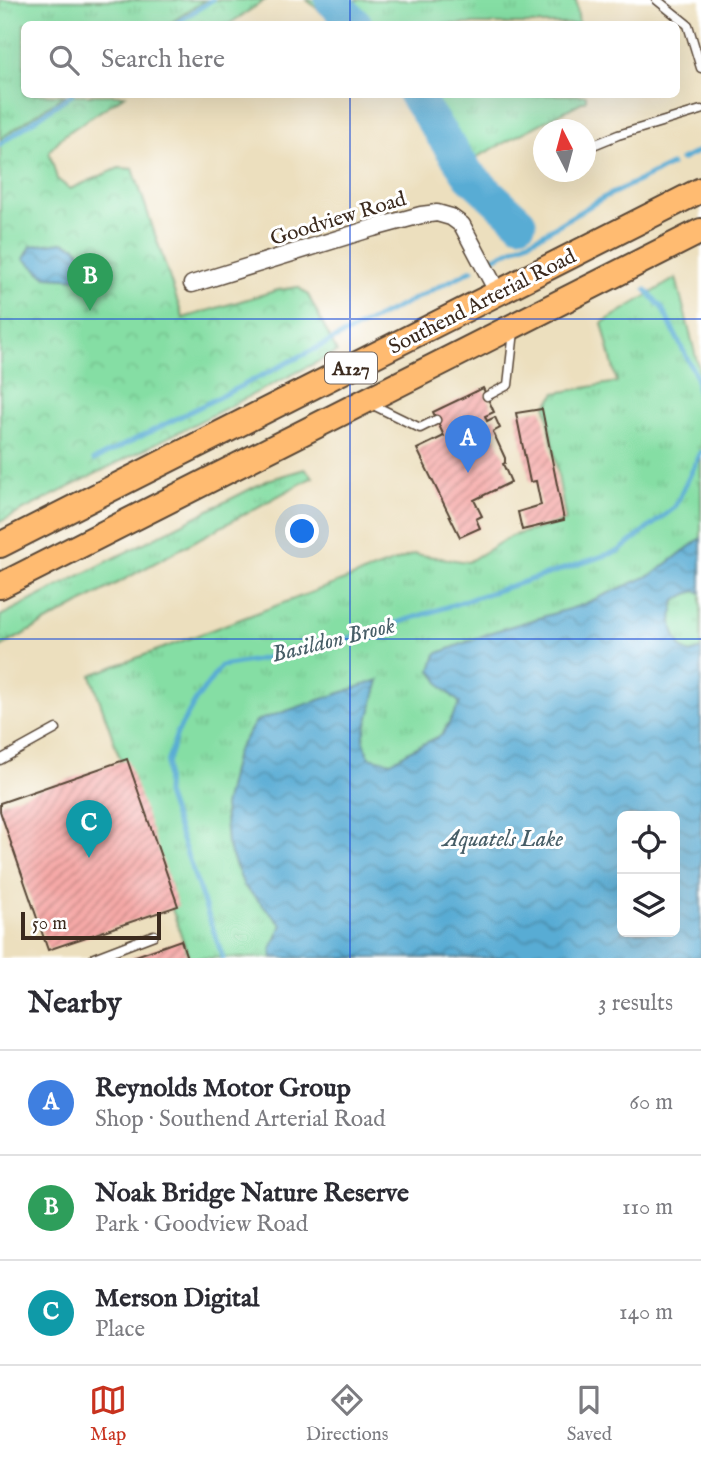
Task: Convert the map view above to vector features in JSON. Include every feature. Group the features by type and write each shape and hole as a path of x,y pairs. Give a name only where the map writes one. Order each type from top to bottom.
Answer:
{"highway":[{"name":"A127","path":"568,257 701,182"},
{"name":"Southend Arterial Road","path":"0,545 701,190"},
{"name":"Southend Arterial Road","path":"0,586 701,231"}],"street":[{"name":"Goodview Road","path":"192,284 373,228 437,213 451,217 462,225 498,293"}],"lane":[{"path":"657,0 688,25 701,68"},
{"path":"596,144 701,110"},
{"path":"487,396 508,385 515,325"},
{"path":"366,401 419,428 436,420"},
{"path":"0,760 56,729"},
{"path":"94,958 154,935"}],"green space":[{"path":"0,0 205,0 174,21 21,21 21,98 61,98 0,139"},
{"path":"205,0 265,0 234,21 174,21"},
{"path":"307,0 576,0 579,21 332,21"},
{"path":"61,98 120,98 64,135 49,151 57,179 70,189 119,168 133,169 183,318 278,290 298,287 308,295 337,352 0,522 0,139"},
{"path":"403,98 586,98 550,119 533,119 533,128 450,171"},
{"path":"676,278 701,377 701,958 189,958 91,675 414,554 468,562 511,536 566,521 546,406 556,393 617,382 602,323"},
{"path":"305,469 313,477 0,647 0,616 268,480"}],"water":[{"path":"63,242 77,247 84,260 80,279 46,277 24,259 31,246"},
{"name":"Aquatels Lake","path":"701,538 701,593 697,591 687,594 675,601 672,620 682,649 690,653 701,649 701,958 273,958 271,950 282,925 244,886 227,844 224,806 236,753 256,721 379,680 363,739 369,757 391,762 442,735 460,703 442,687 431,670 436,654 495,631 579,606 653,574"}],"building":[{"path":"483,388 494,412 485,416 487,421 495,417 500,428 493,432 505,458 503,464 511,482 474,500 482,516 476,519 480,528 460,537 417,449 444,436 433,412"},
{"path":"542,409 564,520 522,530 518,512 541,505 536,481 530,482 516,413"},
{"path":"127,759 178,906 48,950 0,811 0,803"},
{"path":"181,940 187,958 130,958"}],"waterway":[{"path":"180,21 212,0"},
{"name":"Basildon Brook","path":"331,0 353,21"},
{"path":"0,144 66,98"},
{"name":"Basildon Brook","path":"417,98 469,175 520,222"},
{"path":"681,160 701,150"},
{"path":"490,260 543,234 603,198 671,165"},
{"path":"94,460 472,270"},
{"name":"Basildon Brook","path":"646,290 662,308 696,376 701,419"},
{"name":"Basildon Brook","path":"223,958 166,794 167,763 177,733 196,700 221,666 354,637 619,551 675,507 701,452"}],"place":[{"name":"Noak Bridge Nature Reserve","path":"90,311"},
{"name":"Reynolds Motor Group","path":"468,473"},
{"name":"Merson Digital","path":"89,858"}]}
